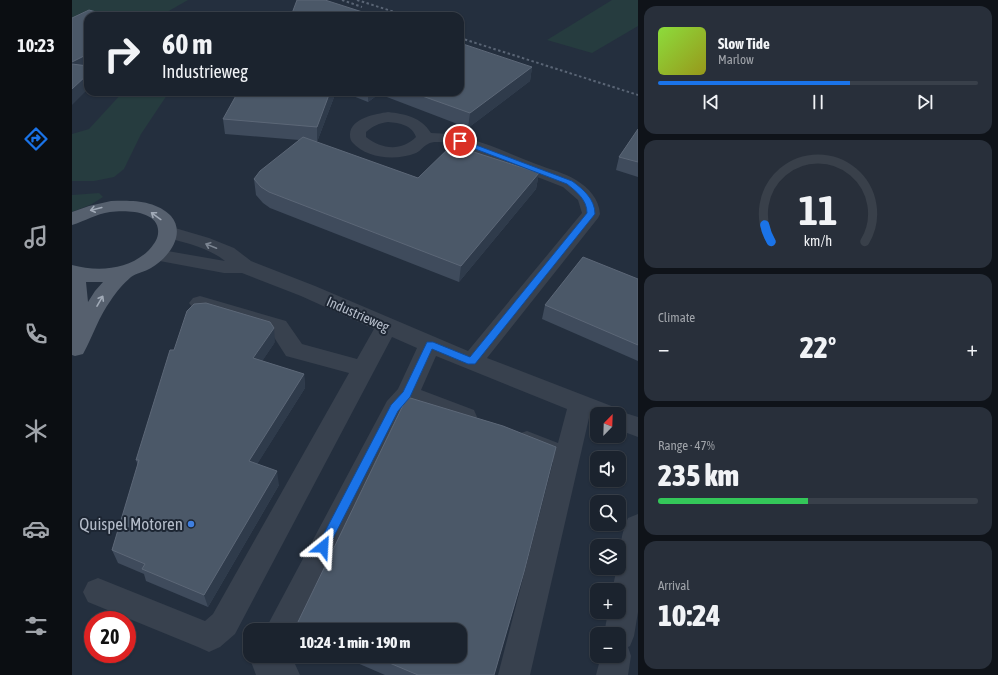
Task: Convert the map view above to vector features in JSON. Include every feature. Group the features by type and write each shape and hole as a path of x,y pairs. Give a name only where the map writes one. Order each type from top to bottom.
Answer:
{"main road":[{"path":"73,217 100,208 123,205 144,208 156,214 164,222 168,232 165,244 156,255 143,264 125,272 108,276 91,276 74,273 78,296 74,354"},
{"path":"74,354 102,296 125,272"}],"street":[{"path":"424,138 446,138 460,141 569,183 582,192 591,207 591,214 472,362"},
{"name":"Industrieweg","path":"168,232 202,242 227,252 244,266 308,291 386,327 590,408"},
{"name":"Industrieweg","path":"156,255 224,267 244,266"},
{"path":"200,303 278,326 294,350 363,370"},
{"path":"98,592 209,637 224,624 386,327"},
{"path":"284,623 394,408 407,394 430,345"},
{"path":"407,394 487,426"},
{"path":"514,675 580,404"},
{"path":"626,423 638,427"},
{"path":"509,434 567,457"},
{"path":"621,627 638,526"},
{"path":"267,663 268,667 276,673 284,675"},
{"path":"612,675 615,663"}],"green space":[{"path":"72,0 188,0 167,12 84,12 84,20 72,32"},
{"path":"612,0 638,0 638,26 592,53 547,40"},
{"path":"119,96 166,96 141,134 124,169 114,177 94,181 72,181 72,134 89,129"},
{"path":"99,193 103,197 92,204 72,212 72,195"}],"building":[{"path":"297,0 325,0 362,12 292,12"},
{"path":"89,10 96,12 85,12"},
{"path":"84,12 84,56 72,62 72,18"},
{"path":"464,44 532,67 470,113 422,96 464,96"},
{"path":"72,64 84,66 84,78 72,89"},
{"path":"236,96 329,96 317,127 223,119"},
{"path":"638,129 638,162 619,157"},
{"path":"303,137 418,178 452,145 539,173 461,266 269,192 261,187 254,179 260,171"},
{"path":"583,257 638,279 638,345 545,305"},
{"path":"206,303 270,322 274,328 253,358 304,374 249,461 277,471 204,595 142,569 145,564 112,550 139,460 136,460 170,350 174,350 187,311 194,304"},
{"path":"407,397 503,426 556,447 524,572 494,675 418,675 390,663 467,663 467,623 297,623"}],"railway":[{"path":"342,0 362,7"},
{"path":"357,0 394,12"},
{"path":"464,39 638,95"}],"place":[{"name":"Quispel Motoren","path":"191,524"}],"route":[{"path":"323,547 394,408 407,394 430,345 472,362 591,214 591,207 582,192 569,183 460,141"}]}
